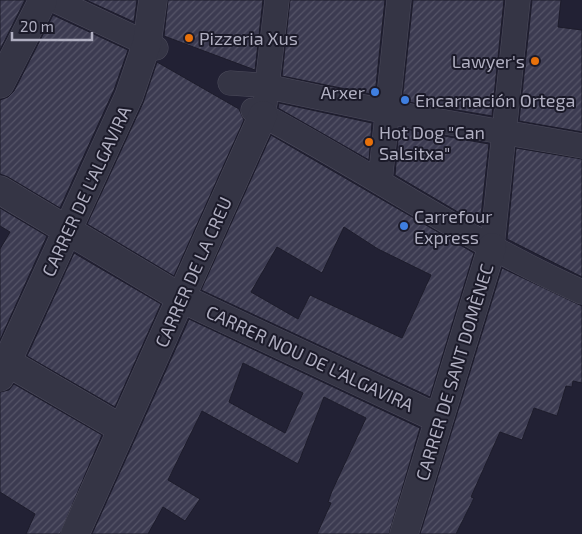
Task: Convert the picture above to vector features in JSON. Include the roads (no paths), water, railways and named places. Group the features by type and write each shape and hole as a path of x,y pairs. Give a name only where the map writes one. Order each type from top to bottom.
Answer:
{"street":[{"path":"0,84 43,0"},
{"path":"54,0 152,45"},
{"name":"CARRER DE L'ALGAVIRA","path":"3,370 152,45 153,0"},
{"name":"CARRER DE LA CREU","path":"75,534 181,298 258,112 277,0"},
{"path":"380,182 400,0"},
{"name":"CARRER DE SANT DOMÈNEC","path":"404,534 492,247 518,0"},
{"path":"230,83 263,86 504,134 582,146"},
{"path":"258,112 492,247 546,276 582,292"},
{"name":"CARRER NOU DE L'ALGAVIRA","path":"0,190 181,298 439,419"},
{"path":"3,370 122,429"}],"place":[{"name":"Pizzeria Xus","path":"189,38"},
{"name":"Lawyer's","path":"535,61"},
{"name":"Arxer","path":"375,92"},
{"name":"Encarnación Ortega","path":"405,100"},
{"name":"Hot Dog \"Can Salsitxa\"","path":"369,142"},
{"name":"Carrefour Express","path":"404,226"}]}
